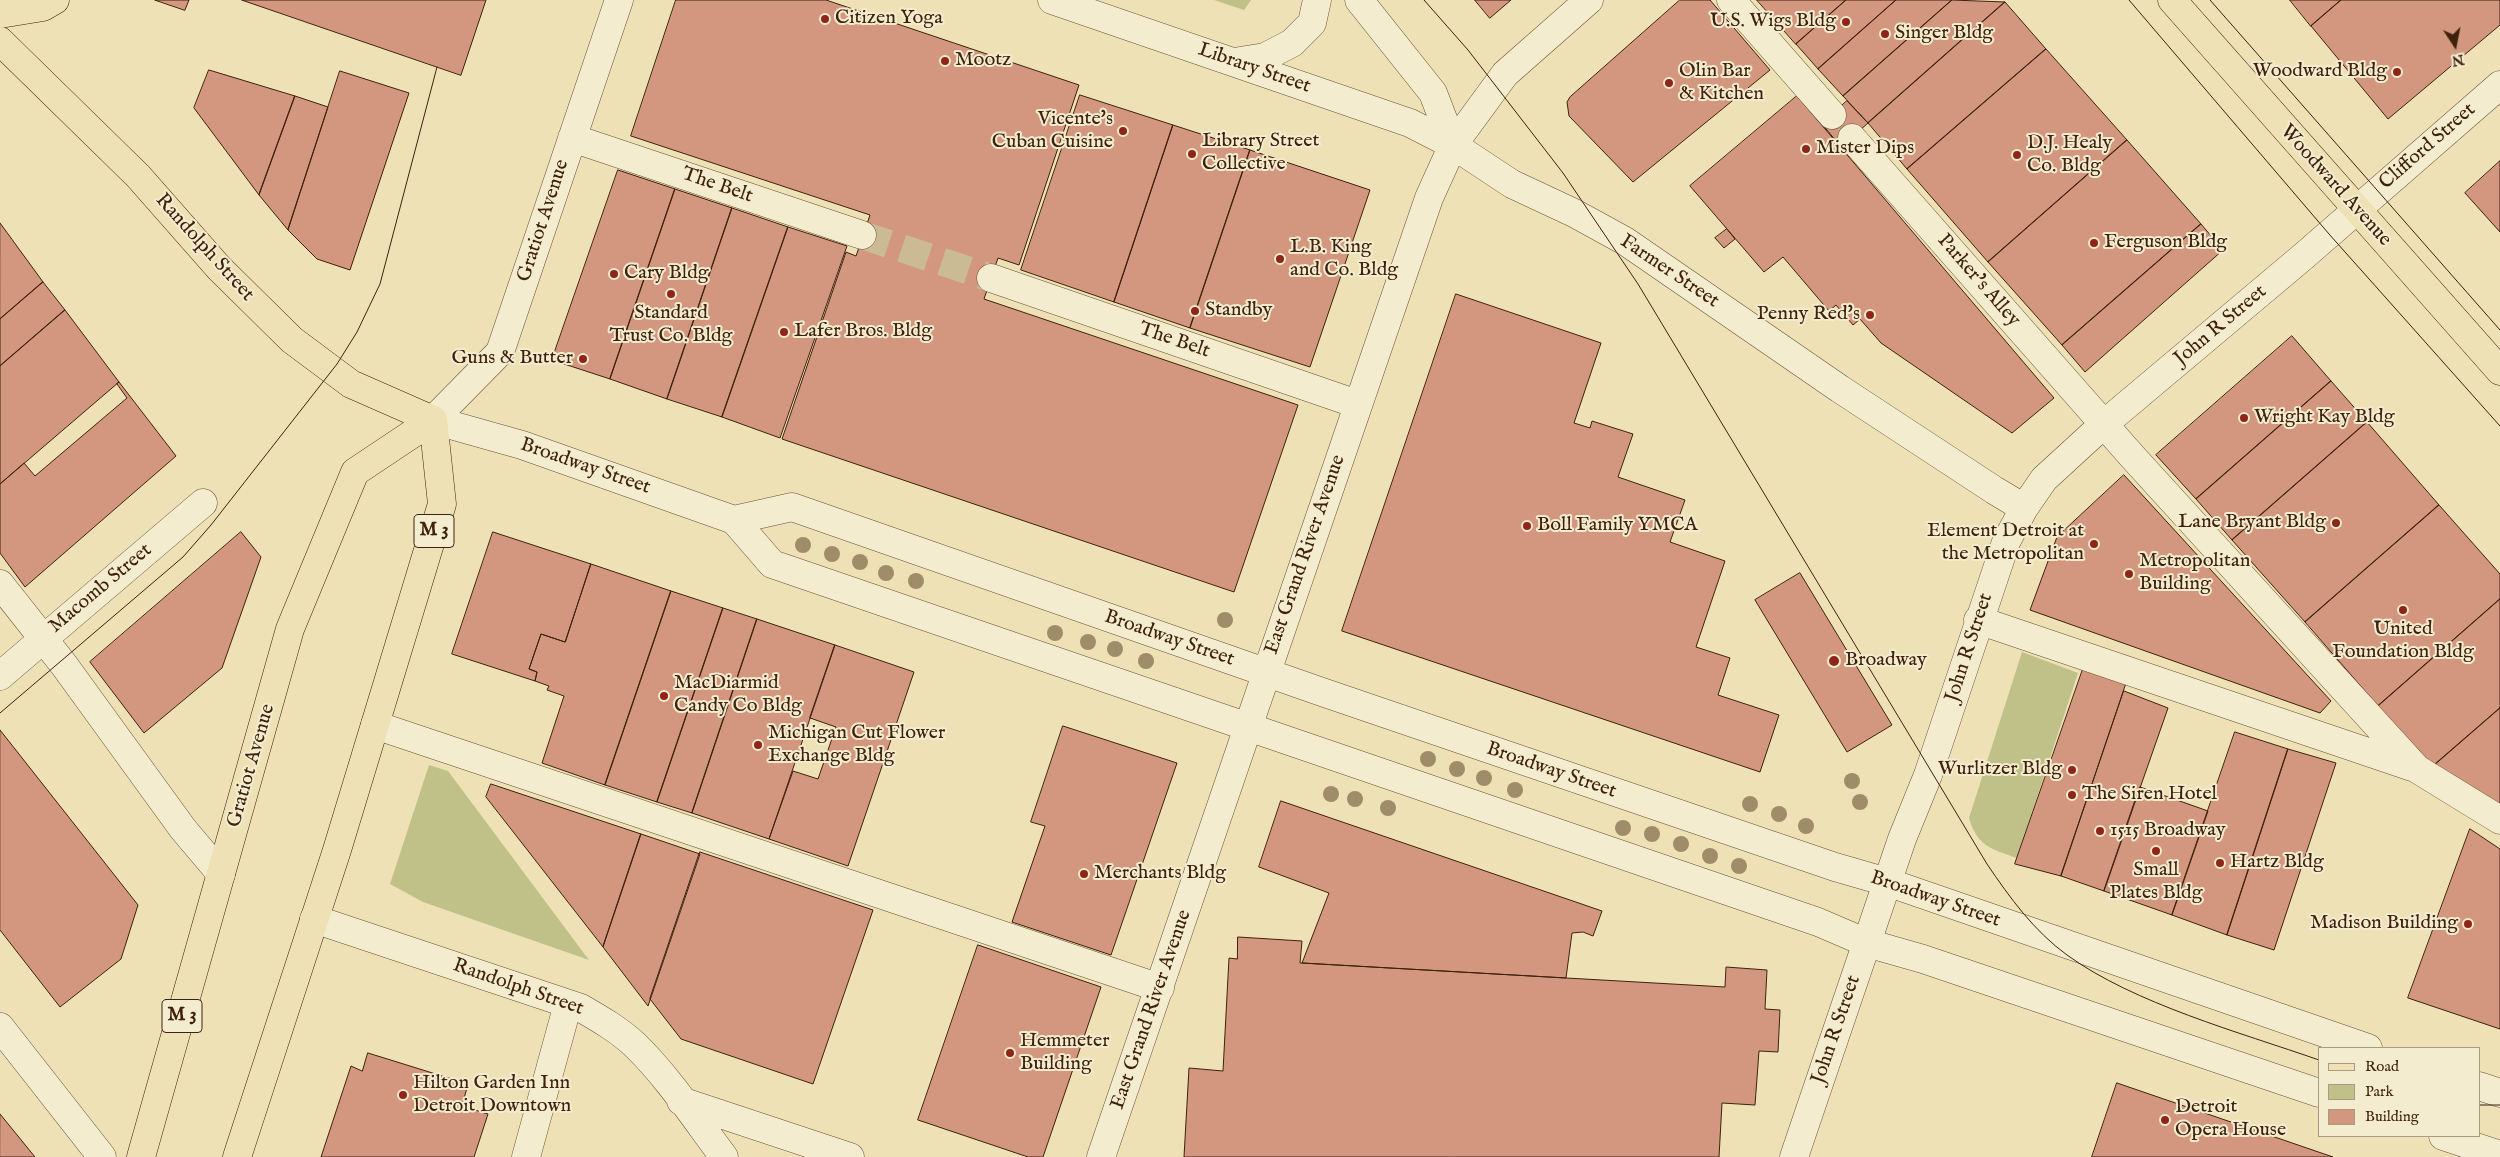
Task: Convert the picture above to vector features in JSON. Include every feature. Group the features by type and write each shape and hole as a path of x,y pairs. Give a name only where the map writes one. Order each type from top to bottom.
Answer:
{"main road":[{"path":"0,14 43,7 55,0"},
{"name":"Woodward Avenue","path":"2172,0 2500,371"},
{"name":"Randolph Street","path":"0,41 138,176 219,268 292,340 351,384 433,420"},
{"name":"M 3","path":"237,1157 375,725 442,504 433,420"},
{"name":"Gratiot Avenue","path":"141,1157 290,630 355,472 433,420"}],"street":[{"name":"Gratiot Avenue","path":"433,420 500,352 619,0"},
{"name":"Library Street","path":"1052,0 1410,123 1453,145"},
{"path":"1234,62 1265,57 1292,43 1312,23 1317,0"},
{"path":"1359,0 1433,92 1453,145"},
{"name":"East Grand River Avenue","path":"1101,1157 1429,198 1453,145 1505,74 1589,0"},
{"path":"1731,0 1832,115"},
{"name":"Clifford Street","path":"2357,210 2500,85"},
{"name":"The Belt","path":"575,129 862,235"},
{"name":"Parker’s Alley","path":"1852,138 2104,424 2417,769"},
{"name":"Farmer Street","path":"1453,145 1512,184 1574,213 1625,241 1840,389 2024,508"},
{"name":"John R Street","path":"1794,1157 1902,840 1928,775 1978,620 2006,542 2024,508 2044,479 2104,424 2357,210"},
{"name":"The Belt","path":"991,278 1357,404"},
{"name":"Broadway Street","path":"433,420 522,445 734,520 772,564 1818,922 1867,943 1924,959 2318,1093"},
{"name":"Macomb Street","path":"0,676 203,503"},
{"name":"Broadway Street","path":"734,520 792,508 1835,868 1888,882 2365,1047"},
{"path":"0,584 43,639 183,829 221,874"},
{"path":"1978,620 2417,769 2500,820"},
{"path":"375,725 1160,988"},
{"name":"Randolph Street","path":"314,919 581,1008 608,1024 634,1044 656,1067 724,1157"},
{"path":"526,1157 568,1004"},
{"path":"0,1027 102,1157"},
{"path":"2480,1086 2500,1093"},
{"path":"681,1100 850,1157"},
{"path":"2446,1137 2500,1155"}],"green space":[{"path":"1214,0 1251,0 1244,10"},
{"path":"2022,652 2078,673 2017,858 1992,849 1981,841 1976,835 1969,818"},
{"path":"429,765 448,771 589,960 423,902 390,884"}],"building":[{"path":"155,0 189,0 185,10"},
{"path":"242,0 486,0 461,75"},
{"path":"676,0 826,0 1079,85 1019,265 998,258 984,299 1298,405 1234,592 782,439 846,252 856,256 870,215 631,136"},
{"path":"1475,0 1511,0 1490,18"},
{"name":"Olin Bar & Kitchen","path":"1680,0 1710,0 1770,70 1633,182 1569,116 1567,102 1570,97"},
{"path":"1757,0 1846,0 1796,44"},
{"name":"U.S. Wigs Bldg","path":"1846,0 1896,0 1818,69 1796,44"},
{"name":"Singer Bldg","path":"1896,0 1952,0 1843,96 1818,69"},
{"path":"1952,0 2005,2 1868,123 1843,96"},
{"path":"2290,0 2341,0 2311,26"},
{"name":"Woodward Bldg","path":"2341,0 2500,0 2500,25 2388,119 2311,26"},
{"path":"2005,2 2046,49 1907,169 1868,123"},
{"name":"D.J. Healy Co. Bldg","path":"2046,49 2127,140 1988,262 1907,169"},
{"path":"209,70 295,96 259,195 194,108"},
{"path":"340,71 409,93 350,270 317,259 288,230"},
{"path":"1080,95 1173,125 1114,302 1021,270"},
{"path":"295,96 328,107 288,230 259,195"},
{"path":"1797,96 2054,398 2012,433 1881,343 1860,319 1853,325 1836,305 1829,311 1783,257 1764,272 1690,186"},
{"path":"1847,101 1868,123 1841,147 1822,124"},
{"path":"1173,125 1250,150 1190,328 1114,302"},
{"name":"Ferguson Bldg","path":"2127,140 2201,224 2062,345 1988,262"},
{"name":"L.B. King and Co. Bldg","path":"1250,150 1370,190 1310,367 1190,328"},
{"path":"2500,161 2500,232 2465,193"},
{"name":"Cary Bldg","path":"618,170 675,189 610,379 552,360"},
{"name":"Standard Trust Co. Bldg","path":"675,189 732,208 667,399 610,379"},
{"path":"732,208 788,227 722,417 667,399"},
{"path":"0,223 43,282 0,319"},
{"path":"2201,224 2223,250 2085,372 2062,345"},
{"name":"Lafer Bros. Bldg","path":"788,227 847,246 780,438 722,417"},
{"path":"1727,229 1735,239 1724,248 1715,238"},
{"path":"43,282 65,310 0,366 0,319"},
{"name":"Boll Family YMCA","path":"1456,294 1601,343 1574,423 1590,428 1592,421 1633,434 1618,477 1685,500 1670,542 1725,561 1696,647 1730,658 1718,695 1779,715 1760,772 1342,631"},
{"path":"65,310 119,382 0,484 0,366"},
{"name":"Wright Kay Bldg","path":"2292,336 2331,381 2196,499 2156,455"},
{"path":"2331,381 2367,422 2232,540 2196,499"},
{"path":"119,382 176,456 25,587 0,553 0,484 24,463 35,476 127,398 117,384"},
{"name":"Lane Bryant Bldg","path":"2367,422 2439,505 2305,622 2232,540"},
{"name":"Metropolitan Building","path":"2124,475 2331,701 2320,713 2030,610 2057,537"},
{"name":"United Foundation Bldg","path":"2439,505 2500,574 2500,599 2378,706 2305,622"},
{"path":"241,532 261,557 222,668 144,733 90,662"},
{"path":"493,532 591,564 565,642 541,634 529,669 537,672 535,681 452,654"},
{"path":"591,564 671,591 605,785 542,763 564,696 547,690 549,686 535,681 537,672 529,669 541,634 565,642"},
{"name":"Broadway","path":"1800,573 1892,725 1847,752 1755,600"},
{"name":"MacDiarmid Candy Co Bldg","path":"671,591 723,608 657,802 605,785"},
{"path":"2500,599 2500,708 2432,767 2378,706"},
{"path":"723,608 757,619 692,813 657,802"},
{"name":"Michigan Cut Flower Exchange Bldg","path":"757,619 835,645 769,839 692,813"},
{"path":"835,645 914,672 848,866 769,839 793,771 818,779 836,727 810,718"},
{"name":"Wurlitzer Bldg","path":"2083,669 2126,683 2061,876 2015,864"},
{"name":"1515 Broadway","path":"2124,691 2168,708 2104,891 2061,876"},
{"path":"2500,708 2500,806 2432,767"},
{"name":"Merchants Bldg","path":"1063,726 1177,763 1111,955 1012,922 1045,826 1031,822"},
{"path":"0,730 138,905 121,959 60,1007 0,930"},
{"name":"Hartz Bldg","path":"2235,732 2288,749 2227,935 2172,915"},
{"path":"2288,749 2336,763 2274,950 2227,935"},
{"path":"491,784 641,834 603,947 486,797"},
{"name":"Small Plates Bldg","path":"2140,787 2208,811 2172,915 2104,891"},
{"path":"1281,801 1602,911 1593,936 1583,932 1572,933 1566,978 1302,963 1329,893 1259,867"},
{"name":"Madison Building","path":"2470,829 2500,849 2500,1029 2408,998"},
{"path":"641,834 700,854 648,1006 603,947"},
{"path":"700,852 873,910 813,1084 681,1039 650,999"},
{"path":"1238,937 1302,941 1300,963 1725,987 1726,967 1767,970 1765,1009 1780,1010 1778,1052 1759,1051 1755,1105 1722,1103 1719,1157 1184,1157 1189,1068 1223,1071 1229,958 1237,959"},
{"name":"Hemmeter Building","path":"978,945 1101,987 1043,1157 1028,1157 918,1120"},
{"name":"Hilton Garden Inn Detroit Downtown","path":"368,1053 468,1084 462,1106 488,1114 474,1157 321,1157 351,1066 362,1071"},
{"name":"Detroit Opera House","path":"2117,1083 2333,1157 2092,1157"},
{"path":"0,1114 35,1157 0,1157"}],"tunnel":[{"path":"862,235 991,278"}],"tram line":[{"path":"1424,0 1468,50 1563,173 1638,284 1987,864 2033,925 2067,955 2124,988 2188,1015 2318,1060"},
{"path":"2129,0 2329,234 2500,426"},
{"path":"2210,0 2500,330"},
{"path":"0,713 183,557 211,525 337,364 357,332 380,284 437,67"},
{"path":"2480,1105 2500,1105"}],"place":[{"name":"Citizen Yoga","path":"825,19"},
{"name":"U.S. Wigs Bldg","path":"1846,22"},
{"name":"Singer Bldg","path":"1885,34"},
{"name":"Mootz","path":"945,61"},
{"name":"Woodward Bldg","path":"2397,72"},
{"name":"Olin Bar & Kitchen","path":"1669,83"},
{"name":"Vicente's Cuban Cuisine","path":"1123,131"},
{"name":"Mister Dips","path":"1806,149"},
{"name":"Library Street Collective","path":"1192,154"},
{"name":"D.J. Healy Co. Bldg","path":"2017,155"},
{"name":"Ferguson Bldg","path":"2094,243"},
{"name":"L.B. King and Co. Bldg","path":"1280,259"},
{"name":"Cary Bldg","path":"614,274"},
{"name":"Standard Trust Co. Bldg","path":"671,294"},
{"name":"Standby","path":"1195,311"},
{"name":"Penny Red's","path":"1870,315"},
{"name":"Lafer Bros. Bldg","path":"784,332"},
{"name":"Guns & Butter","path":"583,359"},
{"name":"Wright Kay Bldg","path":"2244,418"},
{"name":"Lane Bryant Bldg","path":"2336,523"},
{"name":"Boll Family YMCA","path":"1527,526"},
{"name":"Element Detroit at the Metropolitan","path":"2094,544"},
{"name":"Metropolitan Building","path":"2129,574"},
{"name":"United Foundation Bldg","path":"2403,610"},
{"name":"Broadway","path":"1834,661"},
{"name":"MacDiarmid Candy Co Bldg","path":"664,696"},
{"name":"Michigan Cut Flower Exchange Bldg","path":"758,745"},
{"name":"Wurlitzer Bldg","path":"2072,770"},
{"name":"The Siren Hotel","path":"2072,795"},
{"name":"1515 Broadway","path":"2100,831"},
{"name":"Small Plates Bldg","path":"2156,851"},
{"name":"Hartz Bldg","path":"2220,863"},
{"name":"Merchants Bldg","path":"1084,874"},
{"name":"Madison Building","path":"2468,924"},
{"name":"Hemmeter Building","path":"1010,1053"},
{"name":"Hilton Garden Inn Detroit Downtown","path":"403,1095"},
{"name":"Detroit Opera House","path":"2165,1120"}]}
